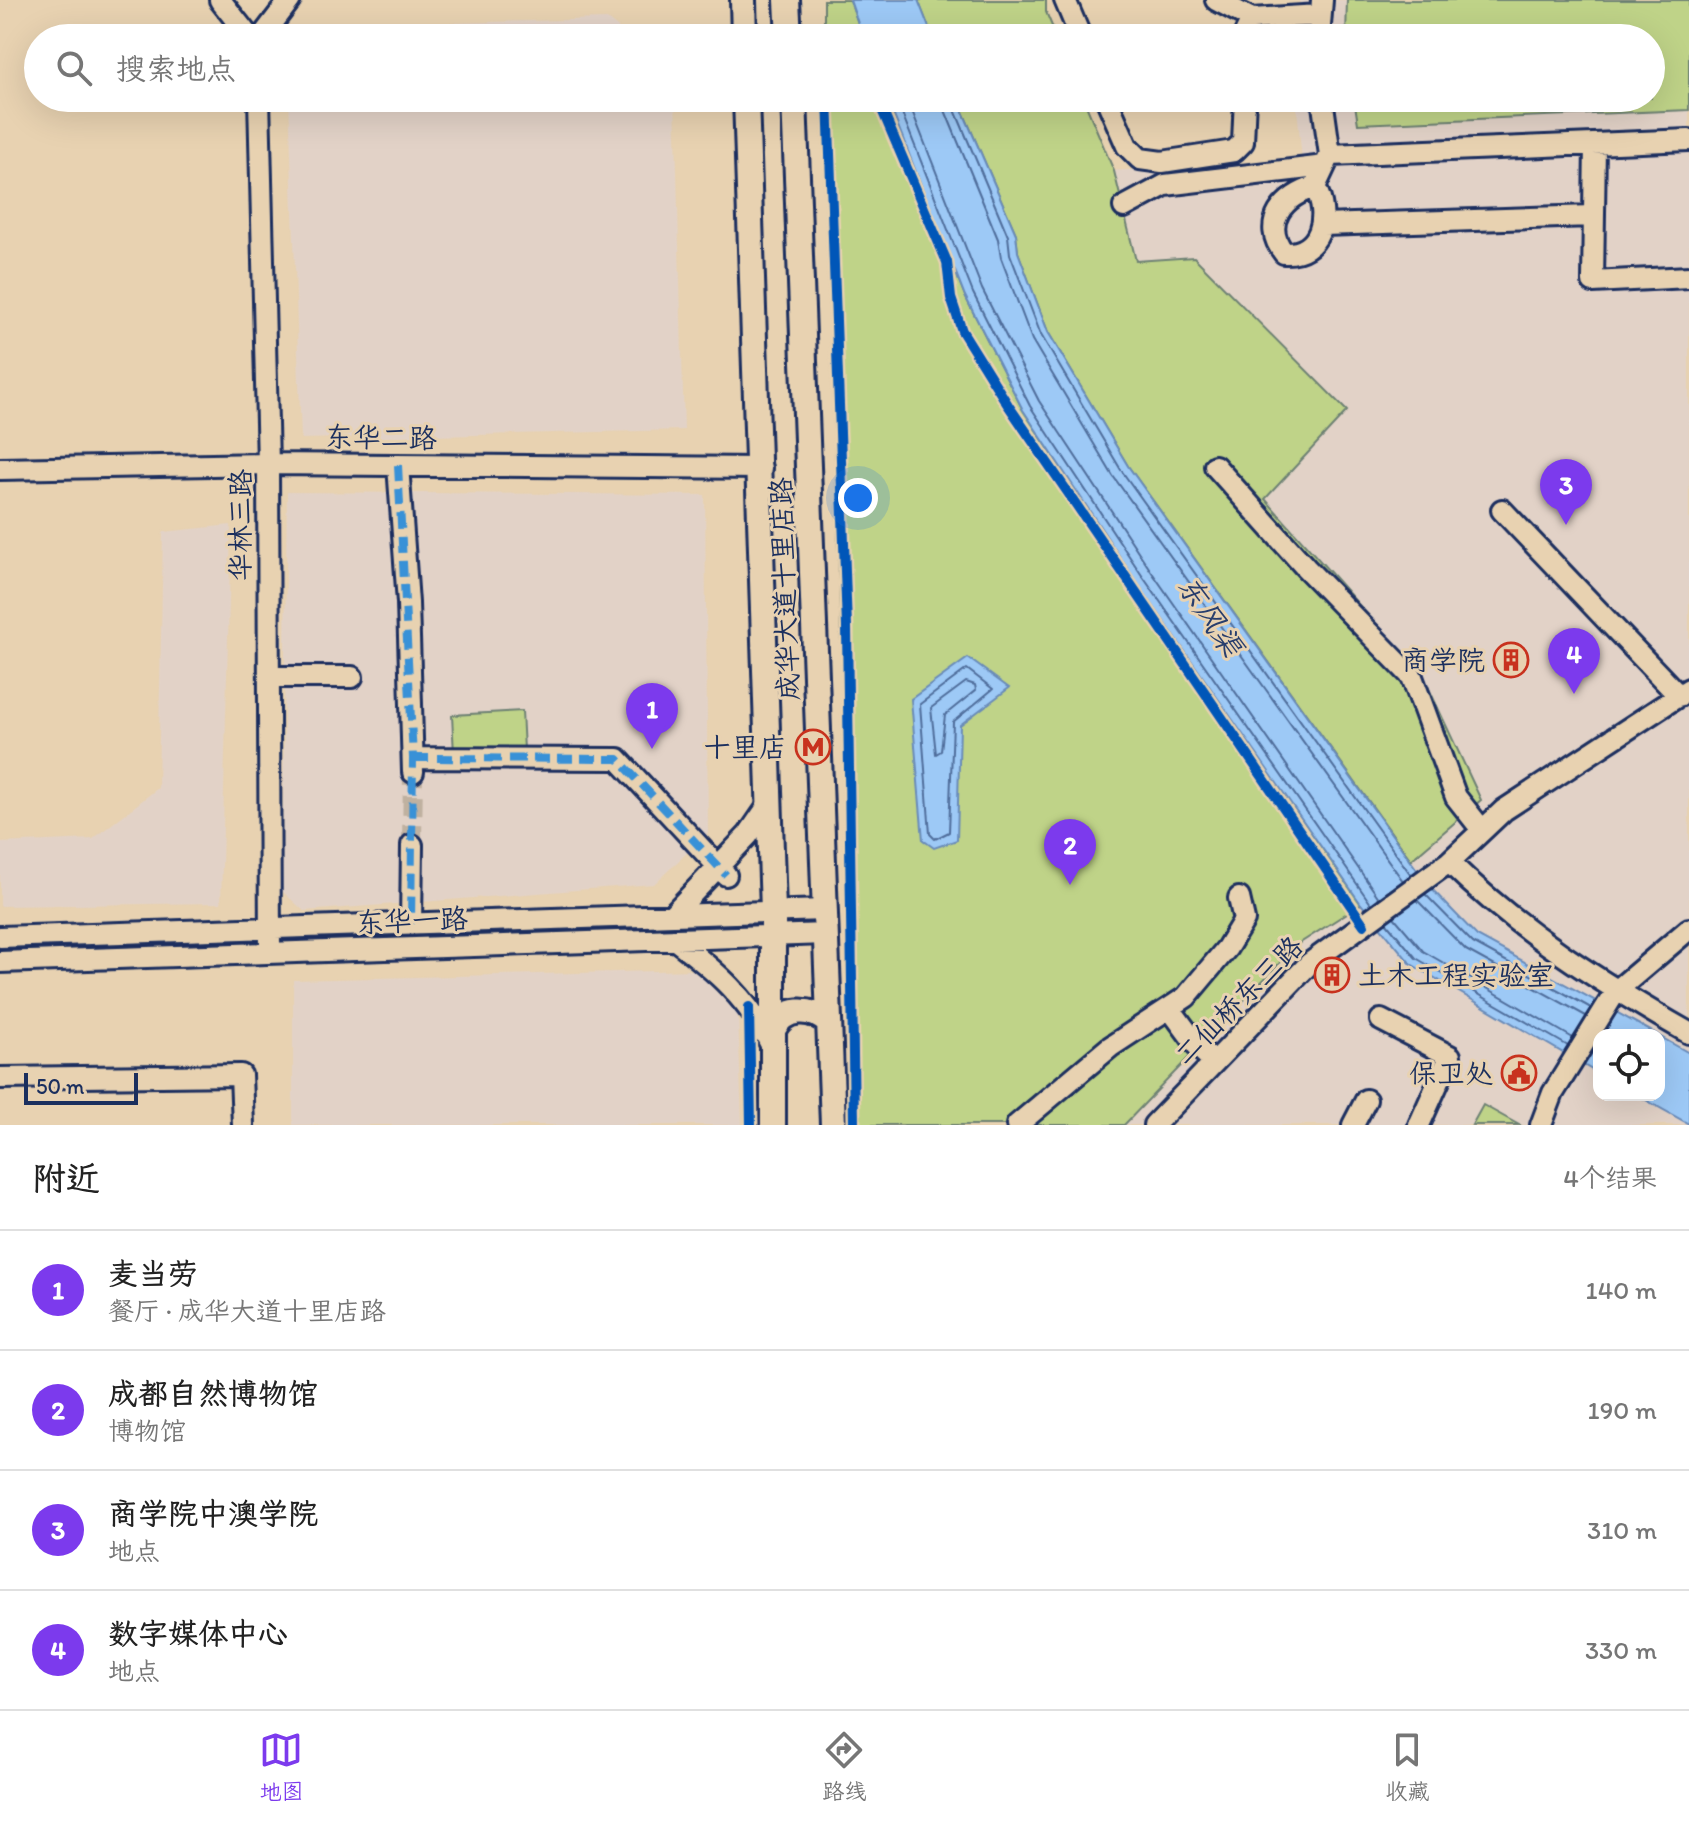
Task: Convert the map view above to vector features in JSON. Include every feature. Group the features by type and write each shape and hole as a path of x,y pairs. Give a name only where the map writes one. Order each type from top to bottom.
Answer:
{"main road":[{"path":"743,0 744,24"},
{"path":"787,0 788,24"},
{"name":"成华大道十里店路","path":"747,112 761,468 774,924 773,1125"},
{"name":"成华大道十里店路","path":"795,112 833,1125"},
{"path":"773,1038 777,1021 790,1012 809,1011 829,1023"}],"street":[{"path":"220,0 239,24"},
{"path":"272,24 290,0"},
{"path":"1065,0 1075,24"},
{"path":"1216,0 1252,19 1321,8"},
{"path":"1250,24 1252,19"},
{"name":"华林三路","path":"259,112 268,464 270,953"},
{"path":"1112,112 1127,146 1140,159 1162,162 1234,151 1243,142 1244,112"},
{"path":"1315,187 1321,199 1323,225 1313,243 1299,254 1284,253 1275,242 1275,221 1283,204 1296,193 1315,187 1327,161 1323,112"},
{"path":"1124,207 1165,185 1327,161 1689,140"},
{"path":"1595,144 1593,282 1689,277"},
{"path":"1323,225 1592,216"},
{"name":"东华二路","path":"0,469 268,464 761,468"},
{"path":"398,465 413,765 618,759 722,871"},
{"path":"1215,466 1306,568 1412,677 1456,797 1482,830"},
{"path":"1502,510 1680,691"},
{"name":"二仙桥东三路","path":"1154,1125 1310,963 1449,862 1504,810 1655,711 1680,691 1689,673"},
{"path":"269,677 352,677"},
{"path":"672,915 722,871 770,803"},
{"path":"411,924 412,845"},
{"path":"1449,862 1523,930 1612,996 1689,1033"},
{"path":"1017,1125 1110,1047 1171,1010 1227,948 1244,920 1239,898"},
{"name":"东华一路","path":"0,937 672,915 774,924"},
{"name":"东华一路","path":"0,962 674,939 774,924 826,922"},
{"path":"1541,1125 1571,1064 1612,996 1689,929"},
{"path":"674,939 736,991 773,1038"},
{"path":"1171,1010 1199,1048 1214,1062"},
{"path":"1381,1020 1450,1056 1419,1125"},
{"path":"0,1078 241,1075 243,1125"},
{"path":"1353,1125 1366,1100"}],"shaded area":[{"path":"1300,0 1689,0 1689,1125 857,1125 829,302 966,296 1016,234 991,182 1020,176 1302,160 1297,112 1665,112 1665,24 1297,24"},
{"path":"607,19 613,24 407,24"},
{"path":"289,112 675,112 684,430 301,439"},
{"path":"287,492 705,495 708,833 654,884 304,911 282,891"},
{"path":"231,525 221,903 0,906 0,843 93,839 158,788 163,532"},
{"path":"695,970 738,1014 742,1125 293,1125 293,980"}],"green space":[{"path":"824,0 850,0 858,24 824,24"},
{"path":"918,0 1046,0 1046,12 1051,24 927,24"},
{"path":"1347,0 1689,0 1689,110 1665,111 1665,24 1346,24"},
{"path":"823,112 893,112 965,296 1023,410 1136,581 1361,904 1297,945 1124,1125 857,1125"},
{"path":"963,112 1089,112 1114,171 1136,261 1194,257 1347,411 1265,499 1424,678 1481,800 1411,860 1128,466 1048,332 1018,252 1016,234"},
{"path":"1356,112 1642,112 1358,124"},
{"path":"522,711 524,750 454,754 452,715"},
{"path":"1483,1105 1519,1125 1472,1125"}],"water":[{"path":"850,0 918,0 927,24 858,24"},
{"name":"东风渠","path":"893,112 963,112 1016,234 1018,252 1048,332 1128,466 1428,885 1477,936 1647,1029 1593,1029 1593,1070 1411,964 1361,904 1136,581 1023,410 965,296"},
{"path":"968,658 1009,688 960,725 957,840 934,848 923,840 911,699"},
{"path":"1665,1039 1689,1053 1689,1124 1648,1101 1665,1101"}],"tunnel":[{"path":"412,845 413,772"}],"marked path":[{"path":"398,465 413,758 411,924"},
{"path":"413,758 618,759 726,875"}],"cycle path":[{"path":"829,112 847,627 854,1125"},
{"path":"883,112 947,262 951,298 962,331 1008,405 1364,925"},
{"path":"749,1007 751,1125"}],"place":[{"name":"商学院中澳学院","path":"1566,525"},
{"name":"商学院","path":"1511,660"},
{"name":"数字媒体中心","path":"1574,694"},
{"name":"十里店","path":"813,747"},
{"name":"麦当劳","path":"652,749"},
{"name":"成都自然博物馆","path":"1070,885"},
{"name":"土木工程实验室","path":"1332,975"},
{"name":"保卫处","path":"1519,1073"}]}
